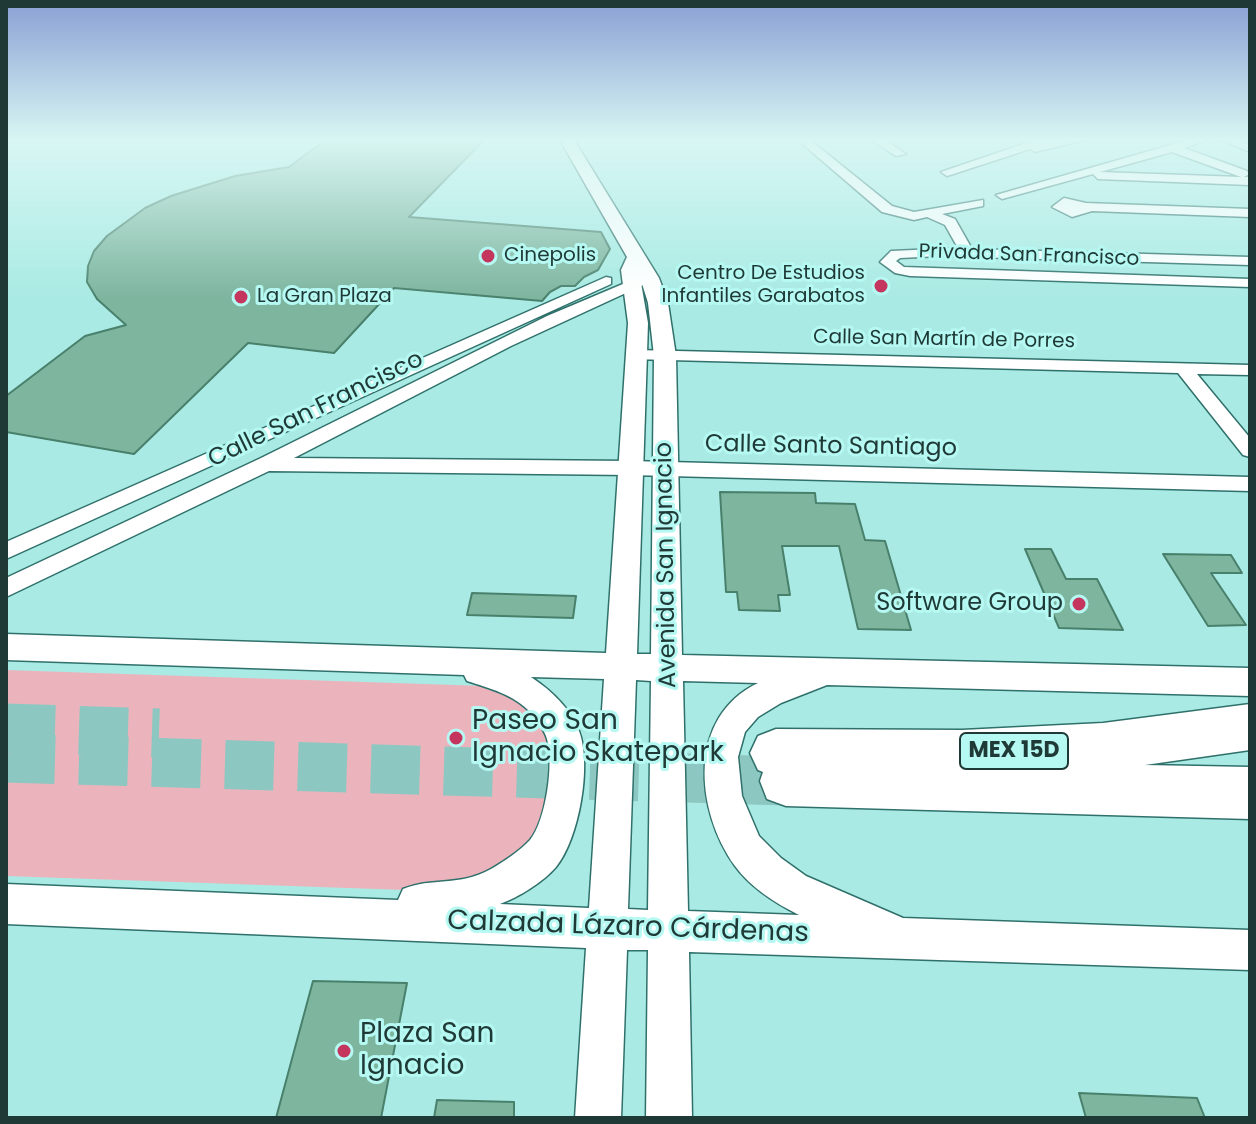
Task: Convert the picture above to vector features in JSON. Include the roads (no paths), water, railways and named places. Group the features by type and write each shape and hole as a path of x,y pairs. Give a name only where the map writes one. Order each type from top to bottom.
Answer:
{"highway":[{"name":"MEX 15D","path":"1250,727 1103,747 781,767 1250,793"}],"street":[{"name":"Avenida San Ignacio","path":"595,192 660,318 665,356 669,1118"},
{"name":"Privada San Francisco","path":"867,192 887,209 914,216 979,203"},
{"path":"1002,195 1012,192"},
{"path":"1021,192 1073,213 1084,212 1084,207 1250,213"},
{"path":"931,214 950,222 967,252"},
{"path":"914,216 932,234 940,252"},
{"name":"Privada San Francisco","path":"1250,261 940,252 896,254 887,262 910,272 1250,283"},
{"path":"1067,255 1082,278"},
{"name":"Avenida San Ignacio","path":"598,1118 610,929 638,271"},
{"name":"Calle San Francisco","path":"6,551 394,374 638,271"},
{"name":"Calle San Francisco","path":"6,588 143,520 266,464 638,271"},
{"name":"Calle San Martín de Porres","path":"636,355 1250,370"},
{"path":"1183,368 1250,451"},
{"path":"394,374 406,382 423,384"},
{"name":"Calle Santo Santiago","path":"266,464 630,468 1250,484"},
{"path":"128,495 143,520"},
{"path":"6,647 1250,682"},
{"path":"226,913 250,903 455,903 503,884 543,853 561,816 566,774 564,735 542,702 512,682 449,661"},
{"path":"834,672 782,687 745,708 728,733 719,767 726,806 748,852 791,890 903,938"},
{"name":"Calzada Lázaro Cárdenas","path":"6,904 610,929 1250,950"}],"tunnel":[{"path":"6,728 159,733"},
{"path":"6,758 786,781"}],"place":[{"name":"Cinepolis","path":"488,256"},
{"name":"Centro De Estudios Infantiles Garabatos","path":"881,286"},
{"name":"La Gran Plaza","path":"241,297"},
{"name":"Software Group","path":"1079,604"},
{"name":"Paseo San Ignacio Skatepark","path":"456,738"},
{"name":"Plaza San Ignacio","path":"344,1051"}]}
